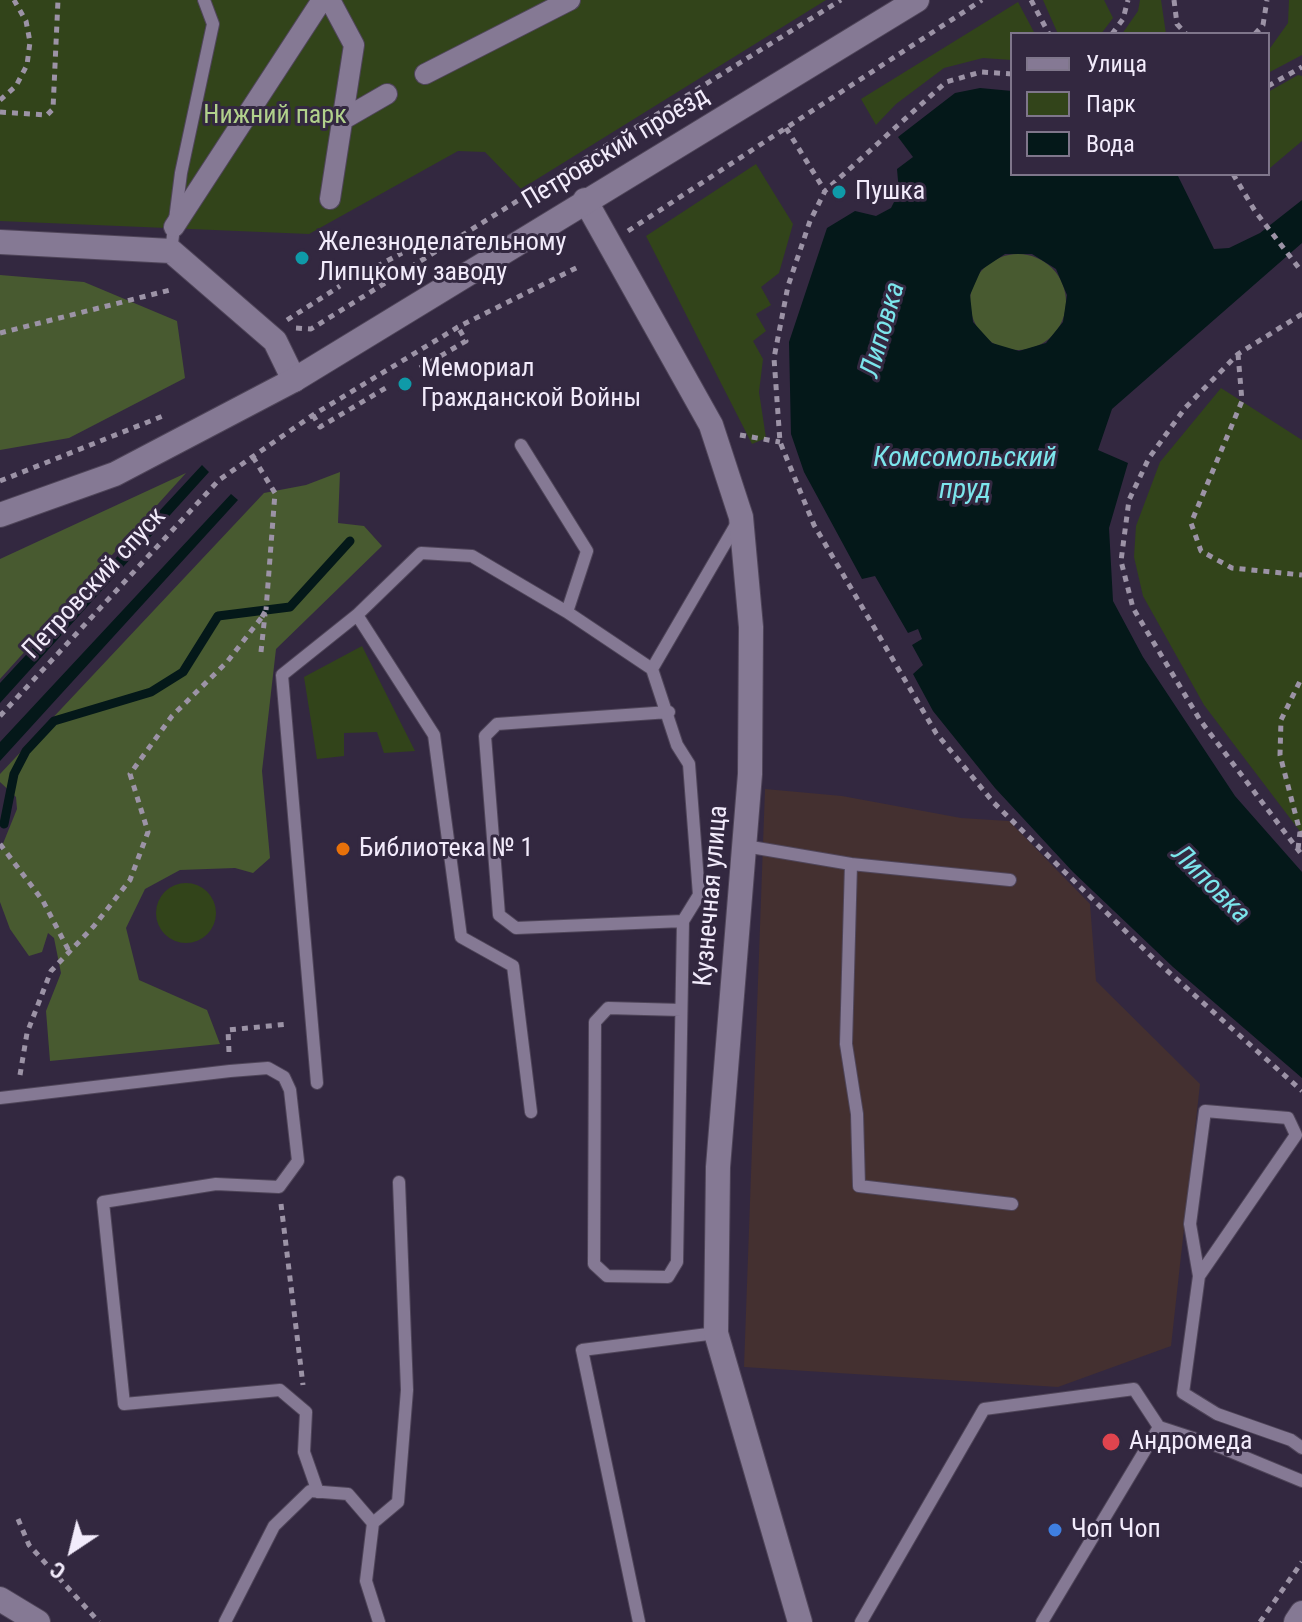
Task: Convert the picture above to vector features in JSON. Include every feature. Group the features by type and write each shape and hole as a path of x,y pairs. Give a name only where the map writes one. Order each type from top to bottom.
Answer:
{"street":[{"path":"173,239 322,0"},
{"path":"330,0 354,45 330,199"},
{"path":"340,19 350,0"},
{"path":"425,74 570,0"},
{"name":"Петровский проезд","path":"0,515 115,474 294,380 917,0"},
{"path":"342,120 387,94"},
{"name":"Кузнечная улица","path":"585,200 611,240 711,425 741,517 751,627 750,774 718,1167 716,1333 800,1622"},
{"path":"0,242 173,239 275,341 294,380"},
{"path":"0,1599 38,1622"},
{"path":"1296,1622 1302,1613"}],"lane":[{"path":"173,239 181,173 213,24 204,0"},
{"path":"521,445 587,551 567,612"},
{"path":"652,669 741,517"},
{"path":"317,1083 282,675 357,615 421,553 472,556 567,612 652,669 669,712 677,745 689,764 699,895 683,921 677,1262 668,1277 607,1276 594,1264 595,1022 608,1008 681,1010"},
{"path":"357,615 434,735 461,937 513,966 531,1112"},
{"path":"669,712 497,724 485,736 486,751 499,915 516,928 683,921"},
{"path":"745,846 851,864 1010,880"},
{"path":"851,864 846,1044 857,1114 859,1186 1012,1204"},
{"path":"0,1098 268,1068 284,1077 290,1090 298,1161 279,1187 216,1184 103,1202 124,1404 280,1390 306,1412 304,1452 318,1492"},
{"path":"1199,1276 1296,1135 1288,1118 1205,1111 1190,1224 1199,1276 1183,1393 1217,1414 1291,1440 1302,1448"},
{"path":"379,1622 366,1581 373,1523 398,1502 406,1406 399,1182"},
{"path":"639,1622 582,1350 716,1333"},
{"path":"861,1622 984,1409 1134,1389 1159,1427 1220,1447 1302,1481"},
{"path":"1042,1622 1159,1427"},
{"path":"225,1622 274,1526 310,1491 348,1494 373,1523"}],"path":[{"path":"0,100 16,86 27,65 30,42 26,21 14,0"},
{"path":"0,112 47,115 53,109 58,0"},
{"path":"340,286 290,315 284,327 311,329 841,0"},
{"path":"627,232 982,0"},
{"path":"1031,0 1048,32"},
{"path":"1174,0 1177,24 1184,32"},
{"path":"1257,32 1263,25 1267,0"},
{"path":"1113,32 1123,19 1125,2"},
{"path":"1270,85 1301,69"},
{"path":"1010,74 981,72 946,82 825,191 810,221 788,286 774,358 780,442 814,525 936,733 994,803 1154,959 1302,1091"},
{"path":"786,128 825,191"},
{"path":"1234,176 1255,211 1302,272"},
{"path":"366,272 402,253"},
{"name":"Петровский спуск","path":"0,716 219,480 313,415 458,327 578,267"},
{"path":"161,282 188,296"},
{"path":"0,333 175,288"},
{"path":"1300,852 1192,708 1133,608 1121,561 1129,500 1149,458 1185,408 1238,354 1302,314"},
{"path":"420,368 466,341 458,327"},
{"path":"1238,354 1242,401 1191,523 1201,551 1232,568 1302,575"},
{"path":"313,415 320,427 389,386"},
{"path":"0,481 173,412"},
{"path":"16,1096 27,1033 51,971 130,880 148,832 130,774 172,716 227,662 266,610 275,493 253,457"},
{"path":"261,652 267,596"},
{"path":"1300,852 1300,832 1280,755 1281,720 1302,677"},
{"path":"0,844 43,901 69,951"},
{"path":"230,1071 228,1030 289,1024"},
{"path":"279,1187 306,1412"},
{"path":"18,1519 29,1545 99,1622"},
{"path":"1260,1622 1302,1562"}],"shaded area":[{"path":"765,789 842,796 961,818 1009,821 1090,904 1096,981 1200,1084 1171,1346 1058,1387 744,1367"}],"green space":[{"name":"Нижний парк","path":"0,0 826,0 521,189 485,152 458,151 309,234 0,221"},
{"path":"1043,0 1104,0 1113,18 1102,32 1057,32"},
{"path":"1140,0 1161,0 1166,32 1123,32 1138,11"},
{"path":"1289,0 1302,0 1302,55 1270,72 1270,48 1288,23"},
{"path":"1018,2 1034,32 1010,32 1010,60 983,58 944,68 896,104 876,125 861,99"},
{"path":"1298,75 1302,76 1302,141 1270,168 1270,91"},
{"path":"756,164 793,224 779,273 761,287 771,305 756,314 766,331 753,341 763,359 759,392 766,438 752,444 646,236"},
{"path":"1018,254 1036,258 1052,268 1062,284 1066,302 1062,320 1052,336 1036,346 1018,350 1000,346 984,336 974,320 970,302 974,284 984,268 1000,258"},
{"path":"0,275 84,282 177,321 185,378 69,438 0,450"},
{"path":"1221,388 1302,440 1302,834 1204,705 1143,596 1134,557 1136,526 1160,462"},
{"path":"340,472 338,523 364,526 382,546 276,649 262,771 270,858 253,873 235,868 180,870 145,889 126,928 139,980 207,1010 220,1044 50,1061 46,1011 61,973 54,938 48,933 42,952 29,956 10,929 0,902 0,851 17,809 16,797 0,782 0,774 264,493 306,485"},
{"path":"186,473 0,679 0,559"},
{"path":"362,646 415,751 384,753 377,732 344,733 344,756 317,759 304,677"},
{"path":"186,883 197,885 207,892 214,902 214,924 207,934 197,941 186,943 175,941 165,934 158,924 156,913 158,902 165,892 175,885"}],"water":[{"name":"Комсомольский пруд","path":"980,88 1010,91 1010,176 1178,176 1214,249 1229,248 1260,233 1302,200 1302,243 1112,409 1098,450 1128,463 1109,528 1113,601 1143,657 1235,796 1302,872 1302,1078 1173,967 1073,872 995,788 933,711 913,674 923,665 912,645 922,639 918,629 908,633 875,576 862,579 804,472 791,434 789,342 827,228 855,211 876,216 891,208 899,192 897,169 913,157 898,137 955,93","holes":["1005,254 1032,254 1056,269 1067,295 1063,322 1046,343 1019,351 992,343 973,322 970,295 981,270"]},
{"path":"202,465 209,472 0,703 0,683"},
{"path":"231,494 238,500 0,761 0,742"}],"waterway":[{"path":"4,824 14,774 26,751 54,721 151,692 183,672 218,616 290,607 350,541"}],"place":[{"name":"Пушка","path":"839,192"},
{"name":"Железноделательному Липцкому заводу","path":"302,258"},
{"name":"Мемориал Гражданской Войны","path":"405,384"},
{"name":"Библиотека № 1","path":"343,849"},
{"name":"Андромеда","path":"1111,1442"},
{"name":"Чоп Чоп","path":"1055,1530"}],"water label":[{"name":"Липовка","path":"884,330"},
{"name":"Липовка","path":"1210,885"}]}
